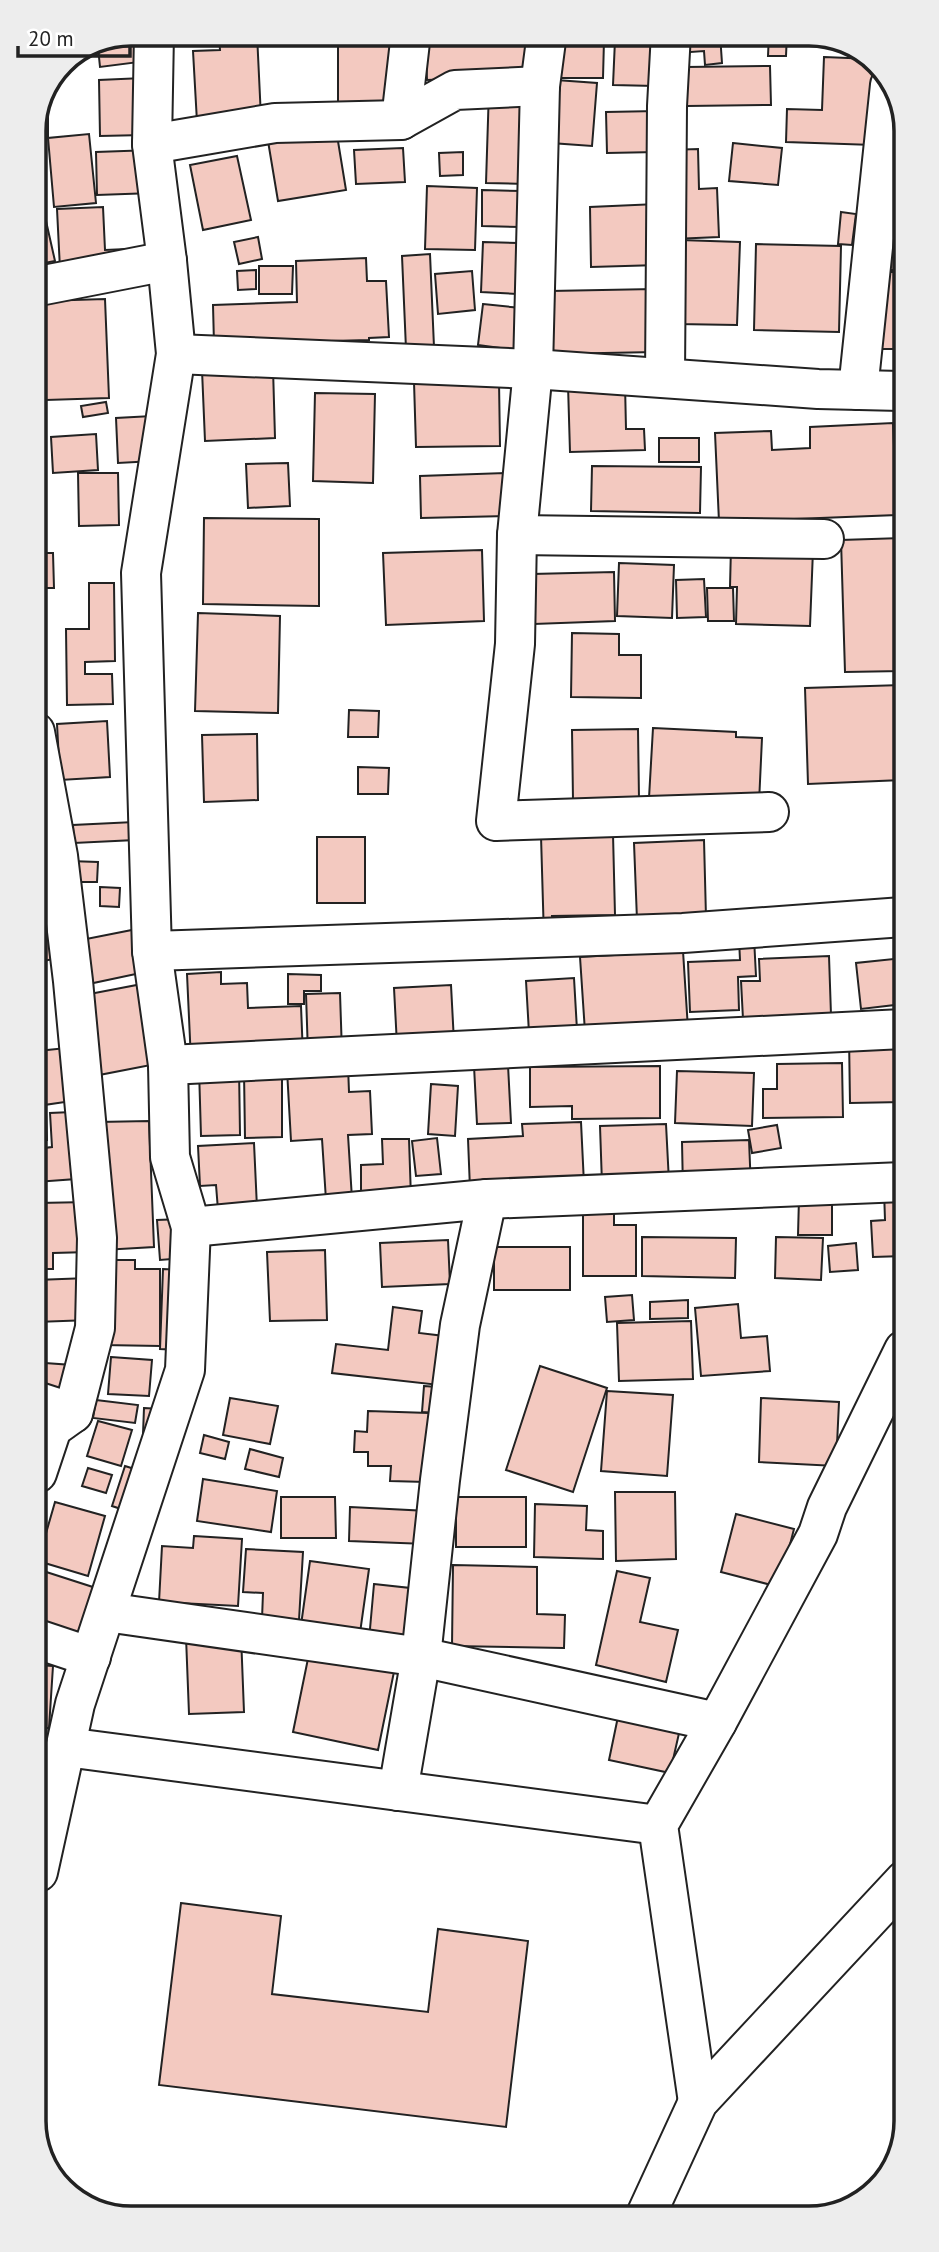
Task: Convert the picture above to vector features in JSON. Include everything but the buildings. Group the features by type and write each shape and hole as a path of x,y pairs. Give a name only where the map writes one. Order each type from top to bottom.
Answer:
{"street":[{"path":"46,1835 75,1704 185,1370 191,1227 170,1157 168,1065 152,951 141,573 176,354 152,144 154,46"},
{"path":"401,120 410,46"},
{"path":"545,46 540,86 533,369 517,534 515,644 496,821 769,812"},
{"path":"665,377 667,106 670,46"},
{"path":"152,144 275,123 401,120 455,90 540,86"},
{"path":"858,390 890,107"},
{"path":"46,284 167,261"},
{"path":"176,354 533,369 818,389 894,391"},
{"path":"517,534 824,539"},
{"path":"46,859 73,981 97,1238 95,1328 73,1413 52,1428 46,1446"},
{"path":"152,951 683,933 894,918"},
{"path":"168,1065 894,1029"},
{"path":"191,1227 487,1199 894,1182"},
{"path":"398,1791 421,1657 460,1325 487,1199"},
{"path":"698,2102 658,1825 818,1534 827,1507 894,1370"},
{"path":"46,1404 73,1413"},
{"path":"106,1612 421,1657 717,1722"},
{"path":"46,1642 91,1657"},
{"path":"66,1746 658,1825"},
{"path":"650,2206 698,2102 894,1892"}]}
